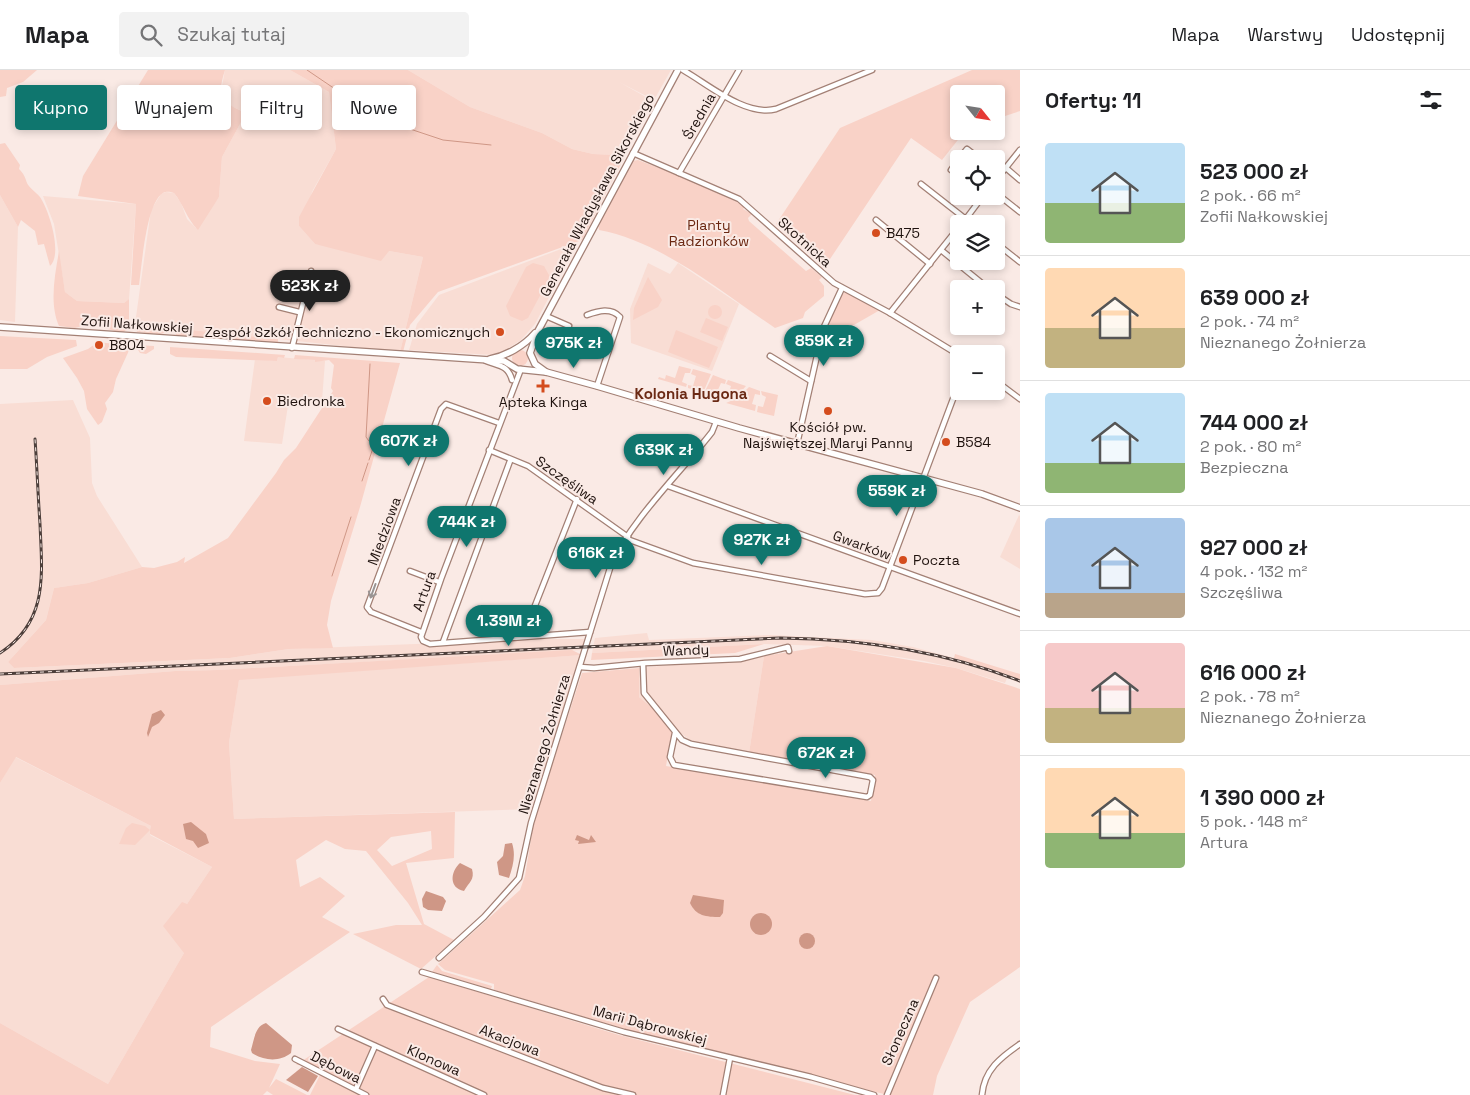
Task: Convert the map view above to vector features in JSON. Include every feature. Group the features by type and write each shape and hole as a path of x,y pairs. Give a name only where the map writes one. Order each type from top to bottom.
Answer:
{"street":[{"name":"Generała Władysława Sikorskiego","path":"538,331 678,70"},
{"path":"683,70 749,109 767,111 872,70"},
{"name":"Średnia","path":"679,173 739,70"},
{"path":"1020,150 1006,168 1020,180"},
{"name":"Skotnicka","path":"633,153 739,199 842,288 890,313 950,350"},
{"path":"922,184 961,215"},
{"path":"1005,201 1020,212"},
{"path":"876,220 930,264"},
{"path":"890,313 950,238"},
{"path":"940,250 978,280"},
{"path":"1005,251 1020,262"},
{"path":"292,348 299,312 311,272"},
{"path":"797,444 826,321 842,288"},
{"path":"1005,299 1018,307 1020,312"},
{"path":"278,307 299,312"},
{"path":"587,315 605,310 618,314 620,317 598,386"},
{"path":"546,316 569,326"},
{"name":"Zofii Nałkowskiej","path":"0,327 504,361 517,367 546,372 598,386 716,422 995,498 1020,508"},
{"path":"483,360 499,357 520,346 538,331"},
{"path":"513,349 510,356 517,367 531,356 538,331"},
{"path":"520,346 546,372"},
{"path":"770,356 811,381"},
{"path":"483,360 502,365 509,372 512,380"},
{"name":"Artura","path":"510,391 517,367"},
{"name":"Artura","path":"517,367 499,423 421,632 422,639 426,643 590,632"},
{"path":"1005,387 1020,398"},
{"path":"890,567 953,400"},
{"name":"Miedziowa","path":"421,632 371,612 368,610 368,606 443,405 499,423"},
{"name":"Nieznanego Żołnierza","path":"439,958 484,918 519,878 530,823 610,565 627,538 712,432 716,422"},
{"name":"Szczęśliwa","path":"488,450 528,466 577,499 627,538 693,563 865,594 878,593 890,567"},
{"path":"443,642 510,461"},
{"name":"Gwarków","path":"668,486 1020,614"},
{"path":"523,636 577,499"},
{"path":"410,571 439,582"},
{"name":"Wandy","path":"580,666 594,668 740,659 788,648 789,651"},
{"path":"643,664 644,693 682,740 691,744 870,777 873,780 870,795 867,797 674,765 670,758 675,733"},
{"name":"Marii Dąbrowskiej","path":"422,972 624,1032 874,1095"},
{"name":"Słoneczna","path":"887,1095 936,978"},
{"name":"Akacjowa","path":"383,999 387,1005 603,1088 633,1095"},
{"name":"Klonowa","path":"338,1030 484,1095"},
{"path":"982,1095 983,1084 990,1070 1001,1057 1020,1044"},
{"path":"356,1090 375,1046"},
{"path":"723,1095 730,1058"},
{"name":"Dębowa","path":"295,1059 366,1095"}],"shaded area":[{"path":"225,70 290,70 317,85 241,85 241,111 231,106 231,85 222,85"},
{"path":"408,70 671,70 654,100 619,82 646,97 616,155 593,154 572,149 542,133 470,107"},
{"path":"322,88 329,92 332,130 334,130 336,149 313,190 299,226 315,244 389,251 423,257 400,352 135,324 151,210 161,194 166,192 174,193 181,203 187,219 196,228 219,197 222,157 241,122 241,130 322,130"},
{"path":"0,195 18,227 15,322 0,320"},
{"path":"43,196 136,204 129,299 124,303 77,301 65,292 54,224"},
{"path":"577,243 535,324 521,340 501,353 493,355 409,350 417,324 439,295"},
{"path":"648,263 670,274 678,263 739,304 712,371 631,343 630,309"},
{"path":"278,357 325,361 322,401 289,399 282,444 244,441 255,359 277,361"},
{"path":"73,400 90,438 92,483 97,496 142,567 88,583 54,588 46,620 8,662 14,668 230,658 289,649 545,639 586,639 583,650 175,671 0,685 0,404"},
{"path":"1020,516 1020,569 1000,557"},
{"path":"647,633 649,640 770,635 872,640 913,647 954,658 1020,680 1020,683 1007,678 1005,683 956,668 924,661 827,646 764,644 592,653 595,638"},
{"path":"582,655 531,809 234,819 229,743 239,679"},
{"path":"764,656 749,753 699,743 690,740 678,731 672,732 655,710 639,697 639,668"},
{"path":"161,710 165,715 159,723 152,727 148,737 147,733 152,714"},
{"path":"15,757 151,826 150,835 212,867 187,904 184,953 108,1084 0,1023 0,783"},
{"path":"191,822 206,834 209,843 198,848 193,841 186,839 183,824"},
{"path":"577,835 589,840 591,835 596,842 578,844 579,841 575,840"},
{"path":"512,843 514,860 509,878 499,875 497,862 503,856 505,844"},
{"path":"460,863 472,869 473,873 471,881 464,891 456,887 453,879 454,871"},
{"path":"426,891 443,897 446,901 442,911 428,910 423,907 422,899"},
{"path":"693,895 724,900 723,913 720,917 706,916 698,913 690,903"},
{"path":"761,913 769,916 772,924 769,932 761,935 753,932 750,924 753,916"},
{"path":"807,933 813,935 815,941 813,947 807,949 801,947 799,941 801,935"},
{"path":"266,1023 292,1045 291,1053 287,1056 267,1059 252,1053 255,1034 259,1027"},
{"path":"302,1067 318,1076 308,1092 286,1080"}],"green space":[{"path":"0,70 37,70 23,82 7,88 6,96 0,97"},
{"path":"148,70 225,70 221,85 139,85"},
{"path":"290,70 408,70 470,107 542,133 572,149 593,154 616,155 624,158 582,240 438,292 410,325 403,352 400,352 423,257 389,251 381,261 315,244 299,226 299,217 336,149 334,130 416,130 416,85 332,85 332,116 329,92 322,88 322,85 317,85"},
{"path":"972,70 1020,70 1020,111 1005,116 1005,85 950,85 950,140 958,140 942,160 911,138 824,268 791,235 776,224 840,128"},
{"path":"231,106 241,111 241,122 222,157 219,197 198,230 174,193 164,192 157,199 152,209 146,235 139,285 131,285 136,204 78,196 83,176 117,121 117,130 231,130"},
{"path":"5,143 20,165 19,169 28,185 44,203 51,221 55,252 54,260 50,266 44,244 38,245 35,231 21,220 18,227 0,195 0,144"},
{"name":"Planty Radzionków","path":"638,160 698,183 741,204 745,207 743,209 752,214 748,218 749,221 806,271 811,268 822,277 819,280 824,286 824,296 805,312 803,318 775,328 691,270 668,257 622,236 599,230 598,224 632,161"},
{"path":"59,251 65,292 77,301 124,303 129,299 129,329 123,332 115,331 90,324 75,328 59,326 54,308 54,298"},
{"path":"533,263 544,266 550,277 528,318 522,321 510,316 506,306 526,267"},
{"path":"648,277 662,300 658,307 633,320 634,308"},
{"path":"846,292 880,310 826,341 823,337 829,319 835,305"},
{"path":"715,305 720,307 722,312 720,317 715,319 710,317 708,312 710,307"},
{"path":"706,318 728,327 722,341 700,332"},
{"path":"135,324 166,327 164,333 160,334 137,332"},
{"path":"172,328 278,339 278,343 177,336"},
{"path":"676,330 718,347 709,368 668,352"},
{"path":"0,336 76,340 77,346 47,357 27,369 0,369"},
{"path":"98,342 131,346 116,379 113,392 105,403 107,409 102,422 98,425 87,409 84,391 63,358 88,349"},
{"path":"135,345 154,346 154,349 146,354 140,353"},
{"path":"170,347 285,355 284,358 278,357 277,361 176,357 170,354"},
{"path":"520,350 526,352 528,358 526,364 520,366 514,364 512,358 514,352"},
{"path":"295,355 400,363 360,507 331,601 327,625 333,648 289,649 230,658 14,668 8,662 46,620 54,588 88,583 142,567 154,568 177,562 185,557 184,563 228,538 284,460 296,448 333,391 331,388 334,365 329,360 315,362 315,360 294,359"},
{"path":"679,366 691,369 690,373 685,373 682,382 687,384 686,387 658,379 659,377 665,379 666,375 675,378"},
{"path":"693,369 711,374 703,393 688,388 688,385 693,386 696,376 691,374"},
{"path":"713,375 726,380 725,384 721,383 717,392 722,394 720,399 704,393"},
{"path":"728,380 746,386 733,398 726,400 722,399 723,395 728,396 731,386 726,384"},
{"path":"749,387 760,391 760,395 755,394 752,404 756,405 755,411 726,403 740,397 745,401 747,395 741,395"},
{"path":"761,391 778,395 774,416 757,412 758,406 763,407 766,397 762,395"},
{"path":"764,644 735,653 591,660 592,653"},
{"path":"827,646 956,668 1020,689 1020,967 970,1002 937,1076 933,1095 888,1095 635,1032 494,990 494,984 445,970 438,964 520,890 525,876 534,821 582,673 639,668 639,697 655,710 672,732 666,766 871,801 875,775 749,753 764,656"},
{"path":"572,650 582,655 239,680 229,743 234,819 455,812 454,858 406,863 424,924 454,940 421,969 353,934 396,925 422,925 408,903 366,851 345,849 326,840 296,860 300,887 320,877 345,896 322,917 350,932 211,1027 210,1047 255,1061 280,1064 269,1088 276,1079 307,1095 273,1095 267,1091 263,1095 0,1095 0,1023 108,1084 184,953 163,926 182,902 187,904 212,867 150,834 151,826 16,757 0,783 0,685 175,671","holes":["431,831 432,849 392,866 377,850 391,837"]},
{"path":"955,654 1020,674 1020,680 954,658"},
{"path":"132,823 145,826 150,830 135,845 119,844 126,828"},
{"path":"437,965 442,971 492,986 491,989 432,972"},
{"path":"429,977 619,1035 855,1095 310,1095 320,1075 301,1065 296,1065"}],"waterway":[{"path":"307,70 338,91 362,102 398,125 443,140 491,145"},
{"path":"369,441 366,437 370,364"},
{"path":"369,460 373,448"},
{"path":"362,481 368,463"},
{"path":"332,576 351,517"}],"railway":[{"path":"0,653 16,640 27,626 35,611 39,595 41,561 35,439"},
{"path":"0,674 780,638 872,644 932,654 1020,681"}],"place":[{"name":"B475","path":"876,233"},
{"name":"Zespół Szkół Techniczno - Ekonomicznych","path":"500,332"},
{"name":"B804","path":"99,345"},
{"name":"Apteka Kinga","path":"543,386"},
{"name":"Biedronka","path":"267,401"},
{"name":"Kościół pw. Najświętszej Maryi Panny","path":"828,411"},
{"name":"B584","path":"946,442"},
{"name":"Poczta","path":"903,560"}],"district":[{"name":"Kolonia Hugona","path":"691,394"}]}
